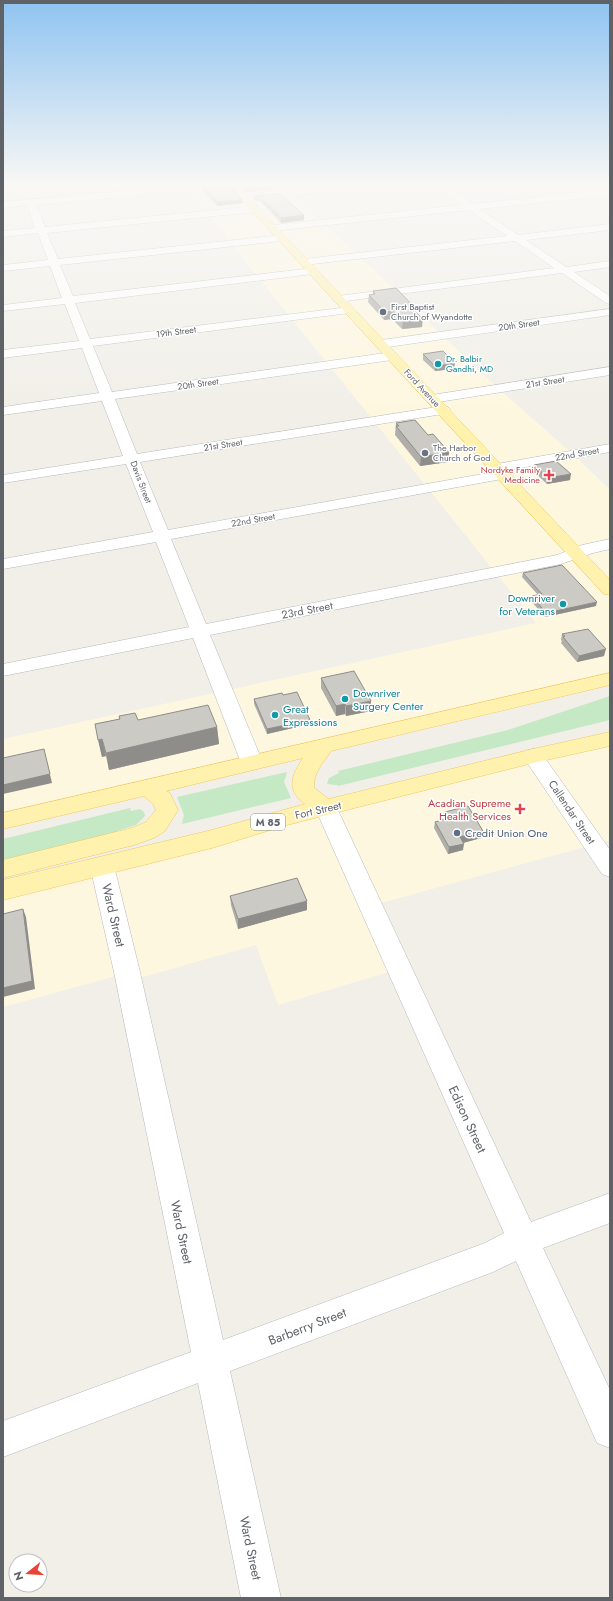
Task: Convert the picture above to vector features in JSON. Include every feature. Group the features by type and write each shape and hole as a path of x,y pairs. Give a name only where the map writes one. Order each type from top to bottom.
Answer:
{"main road":[{"name":"Ford Avenue","path":"304,262 610,590"},
{"path":"3,821 610,679"},
{"name":"Fort Street","path":"3,890 212,839 288,817 533,756 610,739"},
{"path":"324,746 304,776 302,783 303,789 307,794 326,808"},
{"path":"3,869 134,836 152,830 160,824 166,810 162,799 148,787"}],"street":[{"path":"3,268 75,261"},
{"path":"304,262 315,261"},
{"path":"551,261 610,301"},
{"name":"Davis Street","path":"54,263 252,763"},
{"path":"338,299 610,264"},
{"path":"3,308 313,271"},
{"name":"19th Street","path":"3,354 349,310"},
{"name":"20th Street","path":"381,344 610,312"},
{"name":"20th Street","path":"3,411 392,356"},
{"name":"21st Street","path":"432,399 610,371"},
{"name":"21st Street","path":"3,479 443,410"},
{"name":"22nd Street","path":"3,564 499,472 610,448"},
{"name":"23rd Street","path":"3,670 504,571 561,559 576,553 610,544"},
{"name":"Callendar Street","path":"533,756 610,868"},
{"name":"Edison Street","path":"326,808 610,1430"},
{"name":"Ward Street","path":"102,866 127,972 261,1598"},
{"name":"Barberry Street","path":"3,1439 493,1256 524,1240 610,1208"}],"shaded area":[{"path":"245,261 364,261 499,389 574,455 610,490 610,679 3,821 3,739 536,623"},
{"path":"610,739 610,840 370,906 399,969 278,1005 256,945 129,981 127,973 3,1007 3,890"}],"green space":[{"path":"610,696 610,720 338,786 327,784 329,778 339,773 338,771 508,730"},
{"path":"287,772 284,782 291,798 182,824 184,815 177,797"},
{"path":"130,808 131,811 140,809 144,812 145,816 136,825 117,831 118,834 3,862 3,839"}],"building":[{"path":"396,288 423,319 403,321 393,311 385,312 369,295 375,294 373,291"},
{"path":"443,351 455,363 435,366 423,354"},
{"path":"415,420 428,435 433,434 449,452 421,457 396,426 399,426 396,423"},
{"path":"556,461 571,474 548,478 534,465"},
{"path":"562,565 597,602 546,613 532,596 542,594 523,573"},
{"path":"588,629 606,649 579,656 562,634"},
{"path":"354,671 371,701 346,706 345,704 336,706 321,678"},
{"path":"297,692 310,720 267,729 254,699 282,693 283,695"},
{"path":"208,705 217,727 106,753 102,739 98,740 95,724 120,719 119,716 135,713 138,720"},
{"path":"44,749 50,774 3,785 3,758"},
{"name":"Credit Union One","path":"468,806 483,831 460,837 464,844 449,847 435,822 449,818 445,812"},
{"path":"297,878 307,901 238,919 230,896"},
{"path":"23,909 32,981 3,988 3,914"}],"place":[{"name":"First Baptist Church of Wyandotte","path":"383,312"},
{"name":"Dr. Balbir Gandhi, MD","path":"438,364"},
{"name":"The Harbor Church of God","path":"425,453"},
{"name":"Nordyke Family Medicine","path":"549,475"},
{"name":"Downriver for Veterans","path":"563,604"},
{"name":"Downriver Surgery Center","path":"345,699"},
{"name":"Great Expressions","path":"275,715"},
{"name":"Acadian Supreme Health Services","path":"520,809"},
{"name":"Credit Union One","path":"457,833"}]}
